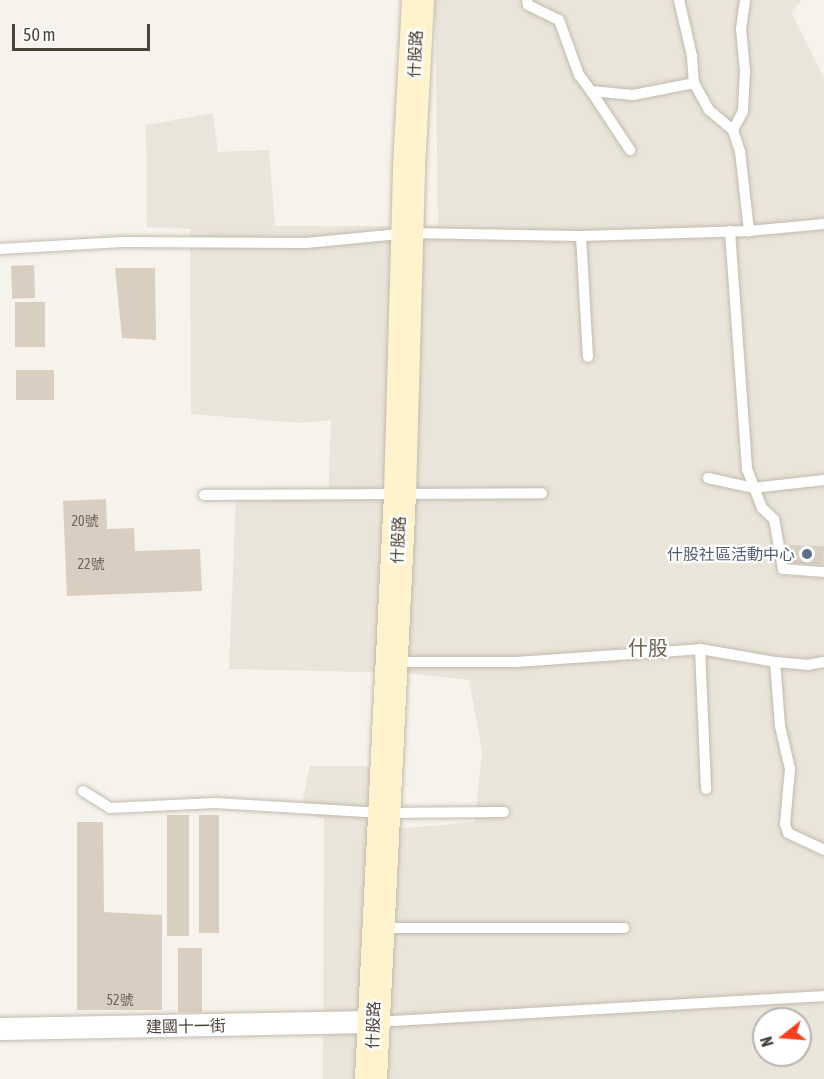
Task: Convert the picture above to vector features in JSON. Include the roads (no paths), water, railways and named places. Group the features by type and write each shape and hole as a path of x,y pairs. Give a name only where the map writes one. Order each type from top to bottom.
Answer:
{"street":[{"name":"什股路","path":"371,1079 400,495 410,233 409,167 418,0"},
{"name":"建國十一街","path":"0,1029 373,1022"}],"lane":[{"path":"527,0 542,14 559,20 579,75 630,150"},
{"path":"679,0 692,56 694,83 709,110 733,130 740,151 749,231"},
{"path":"733,130 743,111 745,70 741,28 745,0"},
{"path":"591,91 633,95 694,83"},
{"path":"0,249 122,242 306,243 410,233 581,236 749,231 824,224"},
{"path":"730,231 747,469 762,508 774,519 783,569 824,572"},
{"path":"581,236 588,357"},
{"path":"708,478 753,488 824,480"},
{"path":"204,495 542,493"},
{"path":"700,649 706,789"},
{"path":"390,662 516,662 700,649 775,662 807,665 824,662"},
{"path":"775,662 780,726 790,769 785,824 788,833 824,850"},
{"path":"83,791 110,808 215,803 383,813 504,812"},
{"path":"377,928 624,928"},
{"path":"373,1022 824,996"}],"place":[{"name":"什股社區活動中心","path":"807,554"}],"district":[{"name":"什股","path":"648,647"}]}
